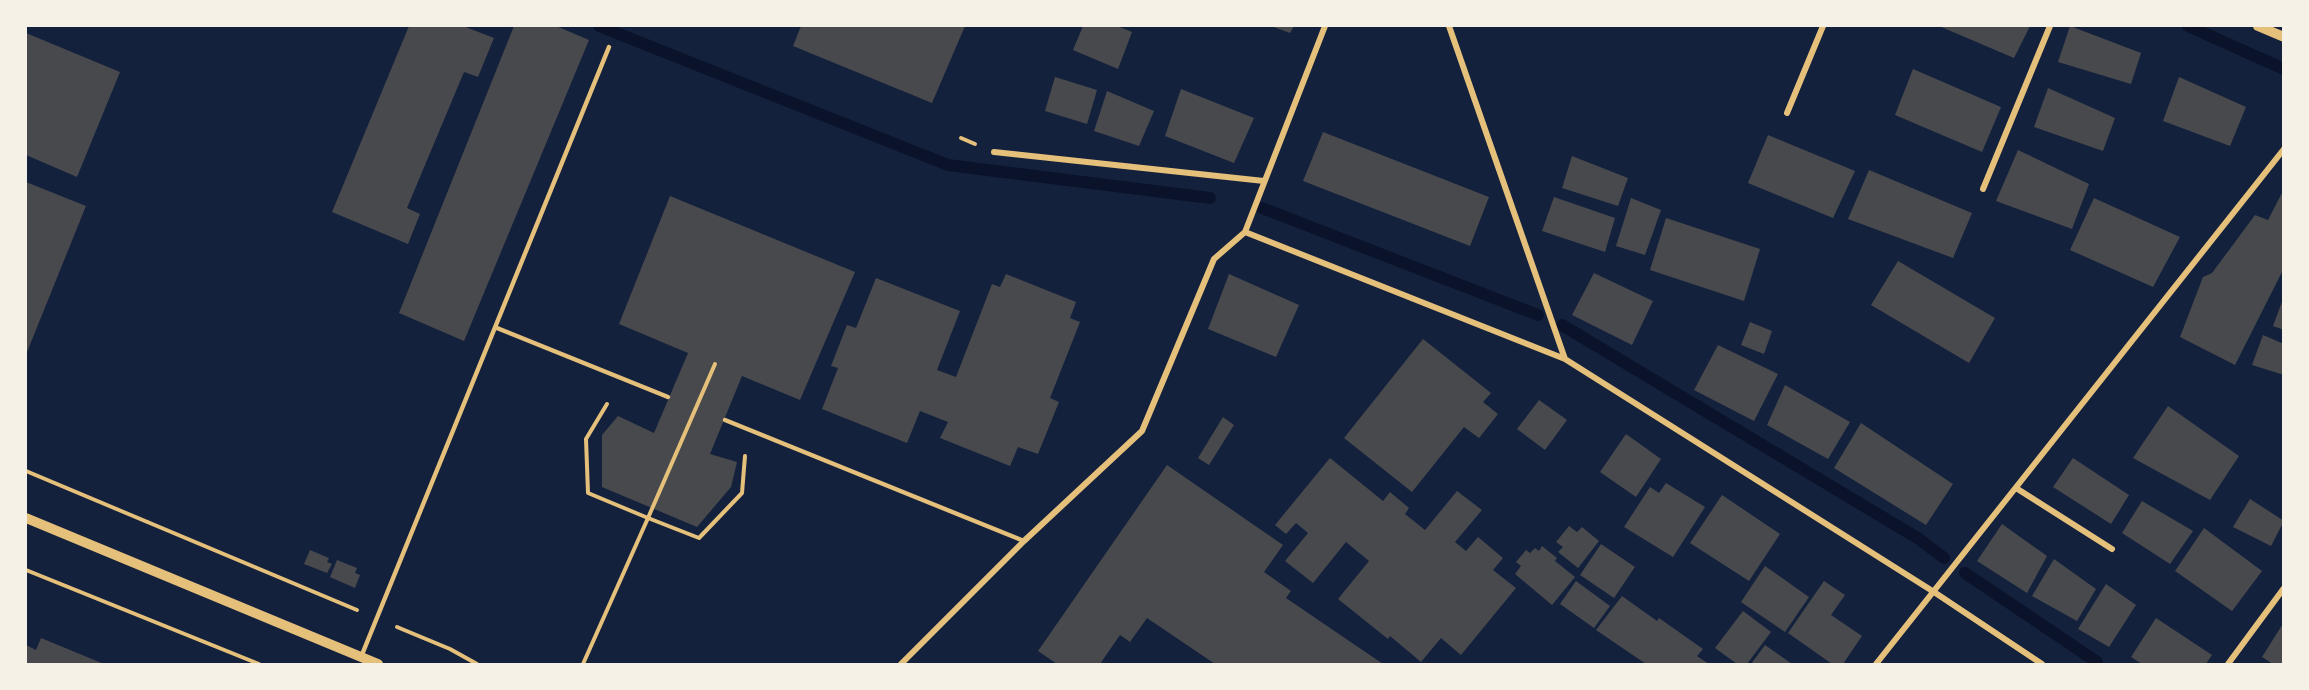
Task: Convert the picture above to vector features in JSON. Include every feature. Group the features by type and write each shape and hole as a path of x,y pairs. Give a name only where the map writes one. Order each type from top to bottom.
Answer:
{"street":[{"path":"901,664 1024,541 1142,431 1214,258 1245,232 1325,26"},
{"path":"1449,26 1565,359"},
{"path":"1787,113 1823,26"},
{"path":"1983,189 2050,26"},
{"path":"2258,26 2283,37"},
{"path":"1876,664 2283,149"},
{"path":"994,152 1264,181"},
{"path":"1245,232 1565,359 1934,592 2042,664"},
{"path":"2016,488 2112,549"},
{"path":"26,518 370,662"},
{"path":"2228,664 2283,588"}],"lane":[{"path":"370,662 378,619 609,47"},
{"path":"497,328 668,397"},
{"path":"725,420 1024,541"}],"path":[{"path":"583,664 715,364"},
{"path":"607,404 586,439 588,493 699,538 742,493 745,456"},
{"path":"26,471 450,649 477,664"},
{"path":"26,570 259,664"}],"building":[{"path":"409,26 463,26 494,38 478,77 464,72 407,208 420,214 408,244 332,212"},
{"path":"514,26 556,26 589,40 464,341 399,313"},
{"path":"801,26 965,26 932,103 793,46"},
{"path":"1083,26 1117,26 1132,32 1118,69 1073,50"},
{"path":"1271,26 1294,26 1290,33"},
{"path":"1939,26 2030,26 2014,58"},
{"path":"2070,26 2141,53 2131,84 2058,62"},
{"path":"26,33 120,72 77,177 26,155"},
{"path":"1913,69 2001,107 1982,152 1895,115"},
{"path":"1055,77 1097,90 1087,124 1045,111"},
{"path":"2179,77 2246,107 2230,146 2163,121"},
{"path":"2048,88 2115,118 2103,151 2034,127"},
{"path":"1181,89 1254,118 1234,163 1165,136"},
{"path":"1107,91 1154,111 1139,146 1094,131"},
{"path":"1323,132 1489,197 1470,246 1303,181"},
{"path":"1768,135 1855,171 1833,218 1748,183"},
{"path":"2018,150 2089,184 2072,229 1996,201"},
{"path":"1572,156 1628,178 1618,206 1562,188"},
{"path":"1869,170 1972,213 1953,258 1848,219"},
{"path":"26,182 86,206 27,352 26,351"},
{"path":"2284,189 2284,268 2235,365 2180,337 2203,277 2212,273 2255,215 2268,220"},
{"path":"670,196 855,272 800,400 742,376 710,454 737,462 731,487 697,527 602,487 602,435 618,416 654,433 688,353 619,324"},
{"path":"1554,197 1615,218 1605,252 1542,231"},
{"path":"1631,198 1661,210 1645,255 1616,246"},
{"path":"2094,198 2180,237 2153,287 2070,250"},
{"path":"1666,218 1760,249 1744,301 1650,270"},
{"path":"1898,261 1995,318 1969,363 1871,305"},
{"path":"1594,273 1653,301 1632,345 1572,315"},
{"path":"1006,274 1076,302 1070,318 1080,322 1050,398 1059,402 1038,454 1018,447 1010,466 940,438 948,422 920,411 907,443 822,409 838,368 831,366 847,325 856,328 876,278 960,311 937,370 956,377 992,284 1000,287"},
{"path":"1229,274 1299,305 1276,357 1208,329"},
{"path":"2284,299 2284,330 2273,326"},
{"path":"1750,322 1772,331 1764,354 1741,345"},
{"path":"2263,335 2284,344 2284,375 2252,365"},
{"path":"1423,339 1491,393 1483,402 1498,414 1479,438 1464,427 1412,492 1344,438"},
{"path":"1718,345 1778,374 1754,421 1694,390"},
{"path":"1785,385 1850,422 1828,459 1767,425"},
{"path":"1539,400 1567,420 1545,450 1517,429"},
{"path":"2168,406 2239,456 2210,500 2133,458"},
{"path":"1223,417 1234,425 1209,465 1198,458"},
{"path":"1861,423 1953,484 1926,525 1834,468"},
{"path":"1626,434 1661,459 1636,497 1600,472"},
{"path":"1330,458 1383,501 1390,492 1409,508 1405,514 1425,530 1457,491 1482,510 1455,542 1466,551 1478,537 1503,558 1493,570 1516,588 1461,655 1441,638 1421,662 1390,636 1388,639 1338,599 1369,561 1346,542 1313,583 1285,561 1308,533 1296,523 1286,534 1275,525"},
{"path":"2073,458 2129,495 2111,524 2053,487"},
{"path":"1167,465 1283,545 1264,572 1291,591 1286,598 1383,664 1215,664 1147,618 1130,642 1120,635 1100,664 1057,664 1038,651"},
{"path":"1666,483 1705,507 1673,557 1624,527 1650,487 1659,493"},
{"path":"1722,495 1780,534 1749,581 1690,543"},
{"path":"2250,499 2284,521 2271,546 2233,527"},
{"path":"2142,501 2193,531 2170,564 2122,533"},
{"path":"2002,524 2047,556 2027,593 1977,561"},
{"path":"1569,526 1577,532 1582,527 1599,541 1578,568 1558,552 1563,547 1556,542"},
{"path":"2204,528 2262,571 2232,611 2175,571"},
{"path":"1601,544 1635,567 1614,598 1580,575"},
{"path":"1542,546 1557,558 1555,561 1575,577 1552,605 1515,574 1521,566 1516,562 1526,550 1530,553 1535,548 1539,551"},
{"path":"310,550 329,558 327,562 332,564 327,573 304,564"},
{"path":"2054,559 2096,589 2077,621 2032,596"},
{"path":"337,560 357,568 355,573 360,575 355,588 330,577"},
{"path":"1765,566 1809,597 1785,632 1741,602"},
{"path":"1576,581 1610,606 1594,628 1560,604"},
{"path":"1824,581 1845,595 1831,615 1862,636 1843,664 1832,664 1788,633"},
{"path":"2106,584 2136,605 2109,647 2078,629"},
{"path":"1622,596 1657,621 1659,618 1703,649 1697,656 1709,664 1646,664 1596,630"},
{"path":"1743,611 1771,632 1747,664 1737,664 1715,648"},
{"path":"2156,618 2212,655 2206,664 2142,664 2131,657"},
{"path":"2284,622 2284,664 2273,664 2262,657"},
{"path":"41,638 104,664 26,664 26,645 36,650"},
{"path":"1765,645 1792,664 1751,664"}],"waterway":[{"path":"599,26 948,165 1210,198"},
{"path":"2188,26 2284,69"},
{"path":"1262,208 1538,315"},
{"path":"1562,325 1919,539 1944,558"},
{"path":"1965,573 2097,662"}]}
